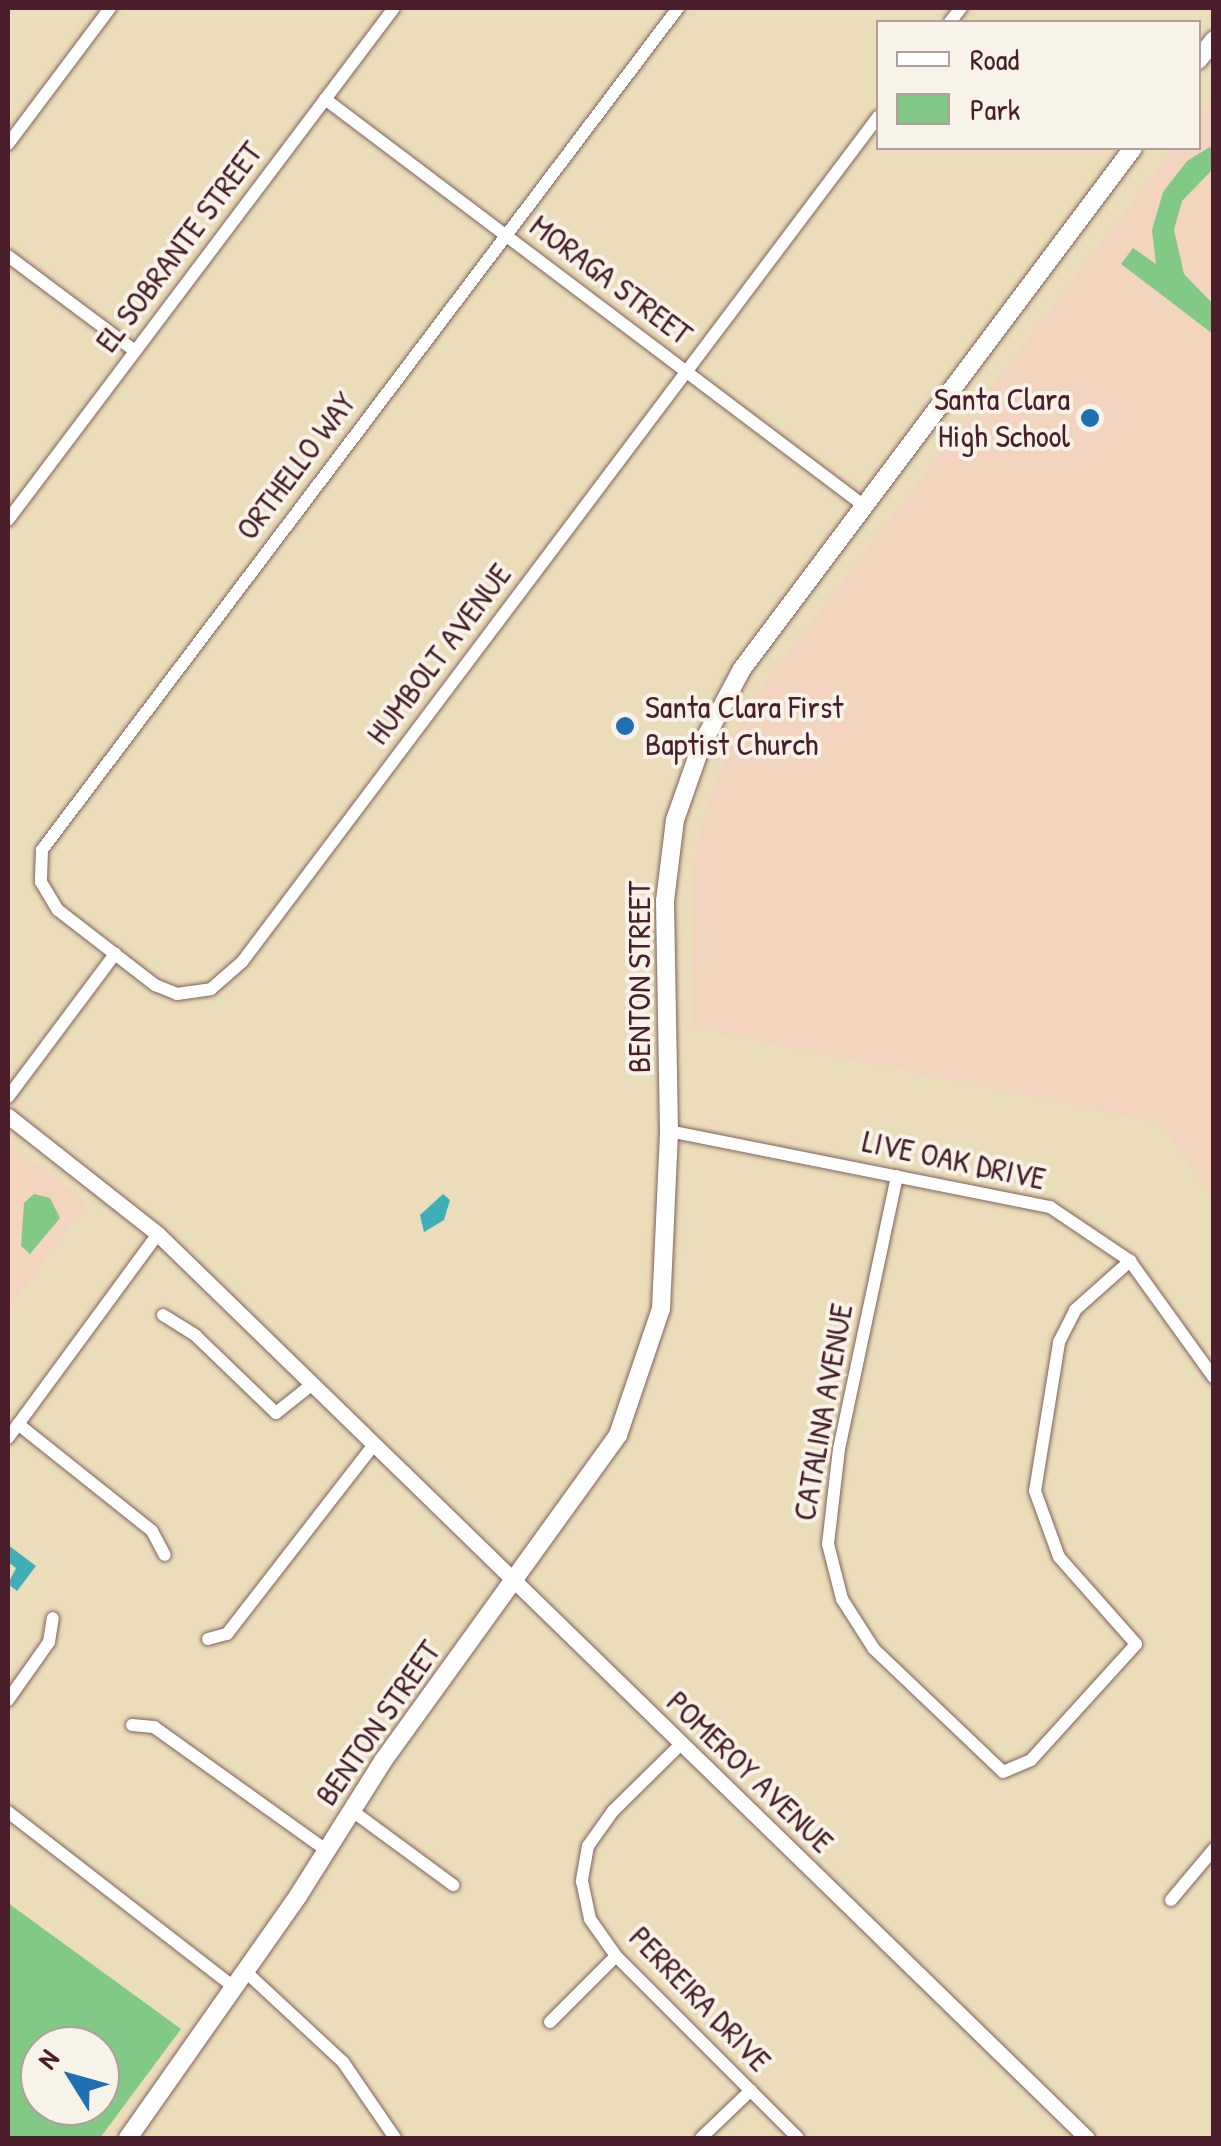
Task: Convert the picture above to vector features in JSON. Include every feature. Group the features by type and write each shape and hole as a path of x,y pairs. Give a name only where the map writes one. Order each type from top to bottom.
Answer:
{"main road":[{"name":"BENTON STREET","path":"132,2137 327,1851 350,1810 598,1471 646,1363 661,1309 670,1130 665,901 675,820 701,746 742,669 1131,150"}],"street":[{"path":"8,144 110,8"},
{"name":"EL SOBRANTE STREET","path":"8,520 394,8"},
{"name":"ORTHELLO WAY","path":"115,954 47,896 42,850 678,8"},
{"name":"MORAGA STREET","path":"325,99 864,505"},
{"name":"HUMBOLT AVENUE","path":"115,954 177,994 212,989 227,978 876,120"},
{"path":"8,256 136,352"},
{"path":"8,1098 115,954"},
{"name":"POMEROY AVENUE","path":"8,1116 158,1234 372,1447 1086,2138"},
{"name":"LIVE OAK DRIVE","path":"670,1130 1050,1207 1130,1261 1214,1378"},
{"name":"CATALINA AVENUE","path":"896,1176 839,1449 828,1544 842,1599 874,1650 1003,1772 1031,1760 1136,1644 1059,1557 1036,1491 1060,1342 1075,1310 1130,1261"},
{"path":"8,1438 158,1234"},
{"path":"163,1315 196,1336 276,1413 310,1386"},
{"path":"18,1424 152,1531 165,1555"},
{"path":"208,1639 227,1634 372,1447"},
{"path":"8,1700 49,1642 53,1618"},
{"name":"BENTON STREET","path":"132,1725 154,1727 327,1851"},
{"name":"PERREIRA DRIVE","path":"682,1744 613,1811 588,1846 582,1881 590,1919 616,1956 798,2138"},
{"path":"350,1810 453,1885"},
{"path":"8,1812 240,1980 343,2062 394,2138"},
{"path":"1171,1900 1214,1850"},
{"path":"550,2022 616,1956"},
{"path":"701,2138 751,2090"}],"shaded area":[{"name":"Santa Clara High School","path":"1213,96 1213,1198 1161,1124 691,1027 693,870 701,824 732,737 761,688 1172,150 1201,150 1201,113"},
{"path":"8,1143 87,1203 8,1309"}],"green space":[{"path":"1213,145 1213,169 1182,201 1174,230 1184,274 1213,304 1213,334 1121,264 1133,248 1156,264 1152,230 1163,192 1187,161"},
{"path":"34,1194 50,1198 60,1218 30,1254 21,1246 24,1203"},
{"path":"8,1903 181,2029 120,2111 120,2026 20,2026 20,2126 109,2126 100,2138 8,2138"}],"water":[{"path":"443,1194 450,1200 444,1220 424,1232 420,1215"},
{"path":"8,1545 36,1566 17,1591 8,1584 16,1568 8,1562"}],"place":[{"name":"Santa Clara High School","path":"1090,418"},
{"name":"Santa Clara First Baptist Church","path":"625,726"}]}
